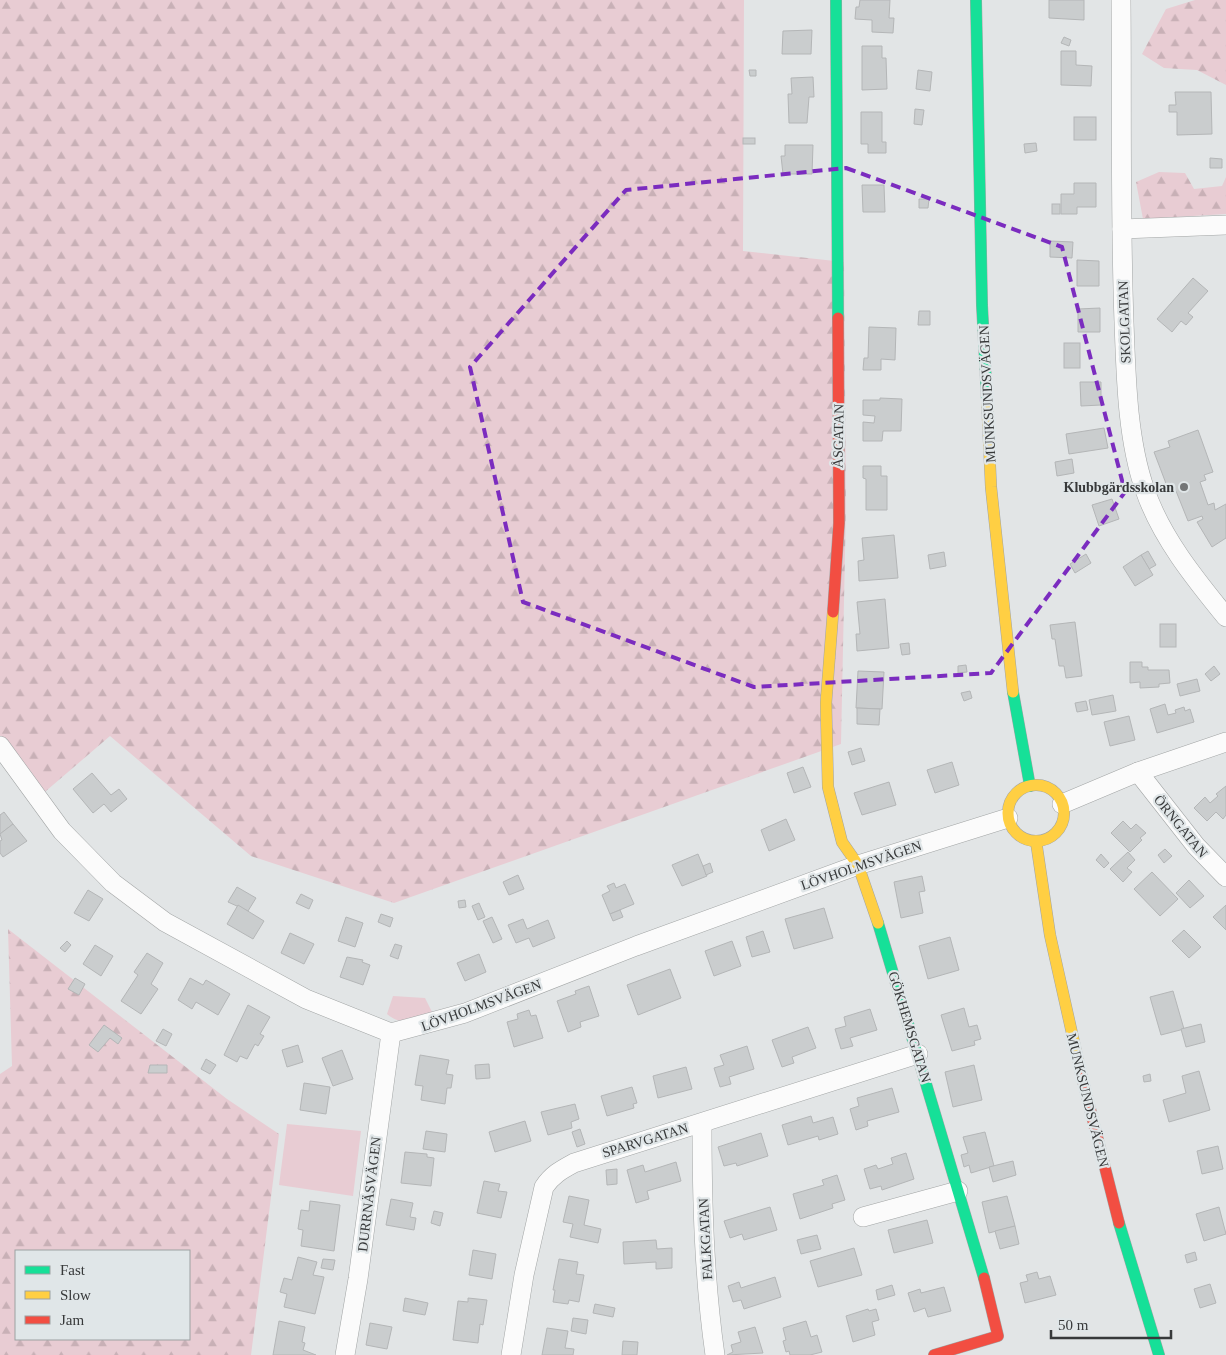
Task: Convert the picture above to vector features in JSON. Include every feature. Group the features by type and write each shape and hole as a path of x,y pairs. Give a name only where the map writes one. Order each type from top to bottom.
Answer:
{"street":[{"name":"ÅSGATAN","path":"836,0 839,523 826,703 826,764 835,817 842,842 858,865"},
{"name":"MUNKSUNDSVÄGEN","path":"976,0 982,306 992,487 1014,705 1030,786"},
{"name":"SKOLGATAN","path":"1121,0 1122,229 1127,382 1135,448 1145,490 1169,540 1193,576 1226,617"},
{"path":"1122,229 1226,225"},
{"path":"1062,804 1138,772 1226,742"},
{"path":"0,746 62,831 113,884 165,922 306,999 391,1033"},
{"name":"ÖRNGATAN","path":"1138,772 1196,846 1226,877"},
{"path":"1030,786 1050,789 1062,804 1063,819 1057,831 1047,839 1026,840 1012,829 1008,818 1008,807 1020,790 1030,786"},
{"name":"LÖVHOLMSVÄGEN","path":"391,1033 465,1013 695,924 858,865 1008,818"},
{"name":"MUNKSUNDSVÄGEN","path":"1036,841 1062,987 1079,1067 1109,1183 1159,1355"},
{"name":"GÖKHEMSGATAN","path":"858,865 877,918 918,1054 990,1298 998,1336 934,1355"},
{"name":"DURRNÄSVÄGEN","path":"345,1355 358,1279 391,1033"},
{"name":"SPARVGATAN","path":"511,1355 526,1265 544,1188 550,1177 574,1163 918,1054"},
{"name":"FALKGATAN","path":"702,1123 702,1204 709,1313 715,1355"},
{"path":"863,1217 958,1191"}],"highlighted area":[{"path":"846,168 1062,247 1125,492 991,673 754,687 523,602 470,367 626,190"}],"green space":[{"path":"0,0 744,0 743,251 844,262 846,506 841,744 394,903 251,856 110,736 32,803 0,756"},
{"path":"1195,0 1226,0 1226,85 1197,70 1164,68 1142,54 1166,9"},
{"path":"1159,172 1185,173 1194,189 1222,186 1226,177 1226,214 1143,219 1136,182"},
{"path":"8,929 227,1099 279,1134 251,1355 0,1355 0,1074 12,1066"},
{"path":"393,996 425,998 433,1014 409,1021 393,1018 387,1014"},
{"path":"287,1124 361,1131 353,1196 279,1185"}],"building":[{"path":"860,0 890,0 889,18 894,18 893,33 872,32 872,20 855,19 856,7 859,7"},
{"path":"1049,0 1084,0 1084,20 1049,18"},
{"path":"812,30 811,54 782,54 783,31"},
{"path":"1064,37 1071,40 1069,46 1061,43"},
{"path":"862,46 882,46 882,58 886,58 887,89 862,90"},
{"path":"1061,51 1076,51 1076,65 1092,66 1091,86 1061,85"},
{"path":"749,70 756,70 756,76 750,76"},
{"path":"918,70 932,72 930,91 916,89"},
{"path":"813,77 814,97 809,97 807,123 789,123 788,94 792,94 791,78"},
{"path":"1175,92 1211,92 1212,134 1177,135 1177,112 1169,112 1169,105 1176,105"},
{"path":"915,109 924,110 922,125 914,124"},
{"path":"861,112 882,112 882,142 886,142 886,153 868,153 868,144 861,144"},
{"path":"1074,117 1096,117 1096,140 1074,140"},
{"path":"743,138 755,138 755,144 743,144"},
{"path":"1036,143 1037,151 1025,153 1024,144"},
{"path":"785,145 813,145 812,174 783,174 781,156 785,156"},
{"path":"1210,158 1222,159 1222,168 1210,168"},
{"path":"1074,183 1096,183 1096,207 1077,207 1077,214 1061,214 1061,194 1074,194"},
{"path":"862,185 884,185 885,212 863,212"},
{"path":"919,199 929,199 928,208 919,208"},
{"path":"1052,204 1060,204 1060,214 1052,214"},
{"path":"1050,241 1073,242 1072,258 1050,257"},
{"path":"1077,260 1099,261 1099,286 1077,286"},
{"path":"1193,278 1208,291 1188,313 1193,317 1186,325 1181,321 1172,332 1157,319"},
{"path":"1100,308 1100,332 1078,332 1078,309"},
{"path":"919,311 930,311 930,325 918,325"},
{"path":"869,327 896,328 895,360 881,359 881,370 863,370 864,358 868,358"},
{"path":"1064,343 1080,343 1080,368 1064,368"},
{"path":"1080,382 1101,382 1101,405 1081,406"},
{"path":"880,398 902,399 901,431 883,431 882,441 863,441 863,422 874,423 875,416 863,415 863,400 880,400"},
{"path":"1104,428 1108,448 1069,454 1066,434"},
{"name":"Klubbgärdsskolan","path":"1198,430 1213,472 1204,475 1206,480 1200,482 1208,505 1214,503 1215,510 1226,504 1226,538 1212,547 1197,522 1203,519 1202,516 1188,521 1176,491 1170,494 1154,452 1170,447 1168,441"},
{"path":"1072,459 1074,473 1057,476 1055,462"},
{"path":"863,466 881,466 881,476 887,476 887,510 866,510 866,479 863,478"},
{"path":"1112,499 1119,519 1099,526 1092,505"},
{"path":"894,535 898,578 859,581 858,561 864,560 862,538"},
{"path":"1148,551 1156,565 1149,569 1141,555"},
{"path":"944,552 946,566 930,569 928,555"},
{"path":"1086,554 1091,563 1075,573 1070,564"},
{"path":"1141,555 1153,575 1135,586 1123,567"},
{"path":"885,599 889,648 857,651 856,634 860,634 857,602"},
{"path":"1075,622 1082,676 1066,678 1064,666 1059,666 1055,639 1052,639 1050,625"},
{"path":"1160,624 1176,624 1176,647 1160,647"},
{"path":"909,643 910,654 902,655 900,644"},
{"path":"1130,662 1142,662 1142,667 1148,667 1148,670 1169,670 1170,683 1159,684 1159,687 1140,688 1140,682 1130,683"},
{"path":"966,665 967,672 958,673 958,666"},
{"path":"1214,666 1220,674 1211,681 1205,674"},
{"path":"858,671 884,672 882,709 856,708"},
{"path":"1197,679 1200,691 1180,696 1177,684"},
{"path":"970,691 972,698 964,701 961,693"},
{"path":"1113,695 1116,711 1092,715 1089,700"},
{"path":"1086,701 1088,710 1077,712 1075,703"},
{"path":"1165,704 1168,715 1176,713 1175,710 1184,707 1185,711 1190,709 1194,722 1157,733 1150,709"},
{"path":"857,708 880,709 879,725 857,724"},
{"path":"1129,716 1135,740 1110,746 1104,722"},
{"path":"861,748 865,761 852,765 848,752"},
{"path":"952,762 959,785 935,793 927,770"},
{"path":"803,767 811,787 794,793 787,773"},
{"path":"92,773 111,795 119,789 127,799 111,812 104,804 93,813 73,789"},
{"path":"889,782 896,805 862,815 854,793"},
{"path":"1226,786 1226,815 1223,819 1216,812 1207,821 1194,808 1205,797 1210,803 1218,796 1216,794"},
{"path":"4,812 13,824 0,834 0,815"},
{"path":"786,819 795,840 769,851 761,830"},
{"path":"1123,821 1131,829 1136,824 1146,833 1130,852 1111,833"},
{"path":"13,824 27,841 3,857 0,853 0,841 2,840 0,834"},
{"path":"1165,849 1172,856 1164,863 1158,855"},
{"path":"1128,852 1135,860 1127,868 1132,872 1123,882 1110,869"},
{"path":"698,854 707,876 682,886 672,865"},
{"path":"1101,854 1109,863 1104,868 1096,860"},
{"path":"710,863 713,872 706,875 703,866"},
{"path":"1152,872 1178,899 1160,916 1134,889"},
{"path":"518,875 524,889 509,895 503,882"},
{"path":"922,876 925,891 919,892 923,913 901,918 894,882"},
{"path":"1189,880 1204,896 1190,908 1176,893"},
{"path":"614,883 616,888 625,884 634,904 610,914 602,895 610,891 607,886"},
{"path":"237,887 256,898 248,911 228,902"},
{"path":"88,890 103,899 89,921 74,913"},
{"path":"301,894 313,900 309,909 296,903"},
{"path":"465,900 466,907 459,908 458,901"},
{"path":"479,903 485,917 478,920 472,906"},
{"path":"238,905 264,921 253,939 227,924"},
{"path":"1226,905 1226,930 1213,917"},
{"path":"824,908 833,938 794,949 785,919"},
{"path":"620,910 623,917 613,921 610,914"},
{"path":"381,914 393,918 390,927 378,922"},
{"path":"346,917 363,923 355,947 338,941"},
{"path":"492,917 502,939 493,943 483,921"},
{"path":"523,919 527,929 548,920 555,938 533,947 529,938 516,943 508,925"},
{"path":"1184,930 1201,947 1189,958 1172,941"},
{"path":"763,931 770,952 752,957 746,937"},
{"path":"290,933 314,944 304,964 281,953"},
{"path":"950,937 959,970 928,979 919,946"},
{"path":"67,941 71,945 65,952 60,948"},
{"path":"732,941 741,966 714,976 705,951"},
{"path":"395,944 402,946 398,959 390,956"},
{"path":"95,945 113,956 101,976 83,964"},
{"path":"147,953 163,963 151,984 158,989 141,1014 121,1001 138,975 134,972"},
{"path":"479,954 486,972 465,981 457,963"},
{"path":"347,957 363,960 362,962 370,965 363,985 340,977"},
{"path":"670,969 681,998 638,1015 627,985"},
{"path":"75,978 85,984 79,995 68,989"},
{"path":"190,978 203,985 206,980 230,994 218,1015 196,1002 192,1009 178,1000"},
{"path":"589,986 599,1016 580,1022 581,1027 568,1032 557,1001 576,994 575,991"},
{"path":"1173,991 1184,1029 1161,1035 1150,997"},
{"path":"248,1005 270,1017 260,1034 264,1036 258,1046 255,1044 247,1059 240,1056 237,1062 224,1055"},
{"path":"964,1008 969,1027 977,1025 981,1039 974,1041 975,1045 952,1051 941,1015"},
{"path":"870,1009 877,1030 850,1038 853,1046 841,1049 835,1029 846,1026 844,1017"},
{"path":"529,1010 531,1016 536,1015 543,1038 514,1047 507,1022 518,1019 517,1014"},
{"path":"1201,1024 1205,1042 1186,1047 1181,1029"},
{"path":"104,1025 122,1038 118,1044 110,1038 98,1052 89,1045"},
{"path":"808,1027 816,1048 792,1057 794,1063 782,1067 772,1040"},
{"path":"163,1029 172,1034 166,1046 156,1041"},
{"path":"298,1045 303,1062 287,1067 282,1050"},
{"path":"747,1046 754,1069 729,1077 731,1084 720,1087 714,1068 724,1065 720,1055"},
{"path":"342,1050 353,1079 333,1086 322,1058"},
{"path":"420,1055 449,1060 446,1074 453,1075 451,1088 447,1088 445,1104 421,1100 423,1086 415,1085"},
{"path":"206,1059 216,1065 210,1074 201,1069"},
{"path":"489,1064 490,1078 476,1079 475,1065"},
{"path":"150,1065 167,1065 167,1073 148,1073"},
{"path":"974,1065 982,1100 953,1107 945,1072"},
{"path":"686,1067 692,1089 658,1098 653,1076"},
{"path":"1199,1071 1210,1110 1169,1122 1163,1100 1186,1093 1182,1076"},
{"path":"1150,1074 1151,1081 1144,1082 1143,1076"},
{"path":"304,1083 330,1087 326,1114 300,1110"},
{"path":"632,1087 637,1103 633,1104 634,1108 607,1116 601,1096"},
{"path":"892,1088 899,1112 867,1121 868,1126 856,1130 850,1109 859,1106 857,1098"},
{"path":"575,1104 579,1119 571,1122 572,1128 548,1135 541,1112"},
{"path":"811,1116 813,1123 833,1117 838,1134 819,1140 818,1136 788,1145 782,1125"},
{"path":"525,1121 531,1141 495,1152 489,1132"},
{"path":"580,1129 585,1144 577,1147 572,1132"},
{"path":"426,1131 447,1134 445,1152 423,1149"},
{"path":"985,1132 994,1166 971,1173 969,1165 964,1167 961,1155 968,1153 963,1137"},
{"path":"761,1133 768,1156 737,1166 736,1163 724,1166 718,1147"},
{"path":"1218,1146 1223,1169 1202,1174 1197,1151"},
{"path":"405,1152 427,1154 427,1157 434,1158 431,1186 401,1183"},
{"path":"906,1153 914,1179 882,1190 881,1186 870,1189 864,1169 876,1165 878,1169 893,1164 891,1158"},
{"path":"1013,1161 1016,1175 993,1182 989,1167"},
{"path":"676,1162 681,1181 647,1191 649,1199 636,1203 627,1170 643,1165 645,1172"},
{"path":"617,1169 617,1184 607,1185 606,1170"},
{"path":"837,1175 845,1200 832,1204 833,1208 800,1219 793,1194 824,1185 822,1180"},
{"path":"484,1181 500,1184 498,1191 507,1192 501,1218 477,1213"},
{"path":"569,1196 589,1200 584,1225 601,1229 598,1243 570,1237 573,1224 563,1222"},
{"path":"1007,1196 1015,1226 989,1233 982,1202"},
{"path":"391,1199 413,1203 410,1217 416,1218 414,1230 386,1225"},
{"path":"310,1201 340,1205 334,1251 301,1246 303,1230 298,1229 301,1210 309,1211"},
{"path":"770,1207 777,1230 744,1240 742,1234 730,1238 724,1221"},
{"path":"1219,1207 1226,1234 1204,1241 1196,1214"},
{"path":"434,1211 443,1213 440,1226 431,1223"},
{"path":"927,1220 933,1243 894,1253 888,1230"},
{"path":"1015,1226 1019,1244 1000,1249 995,1231"},
{"path":"817,1235 821,1249 801,1254 797,1240"},
{"path":"656,1240 657,1249 672,1248 672,1268 656,1269 656,1262 624,1264 623,1242"},
{"path":"854,1248 862,1275 818,1287 810,1261"},
{"path":"473,1250 496,1254 492,1279 469,1275"},
{"path":"1195,1252 1197,1260 1187,1263 1185,1255"},
{"path":"298,1257 317,1262 313,1275 324,1277 315,1314 284,1307 287,1294 280,1292 284,1278 292,1280"},
{"path":"323,1259 335,1260 333,1270 321,1268"},
{"path":"559,1259 578,1262 576,1274 584,1275 579,1302 569,1300 568,1304 553,1302 555,1290 553,1290"},
{"path":"1037,1272 1039,1279 1050,1276 1056,1295 1025,1303 1020,1283 1028,1281 1026,1275"},
{"path":"775,1277 781,1297 744,1309 741,1300 733,1302 728,1286 739,1282 741,1288"},
{"path":"1210,1284 1216,1303 1200,1308 1194,1289"},
{"path":"892,1285 895,1295 878,1300 876,1290"},
{"path":"944,1287 951,1311 928,1317 925,1308 914,1312 908,1293 920,1289 921,1293"},
{"path":"405,1298 428,1303 425,1315 403,1311"},
{"path":"468,1298 487,1300 483,1325 480,1324 478,1343 453,1340 458,1301 468,1302"},
{"path":"595,1304 615,1308 613,1317 593,1313"},
{"path":"868,1309 869,1311 876,1309 879,1320 872,1322 875,1335 853,1342 846,1316"},
{"path":"573,1318 588,1320 586,1334 571,1331"},
{"path":"279,1321 305,1327 302,1342 305,1343 303,1350 316,1355 273,1355"},
{"path":"806,1321 811,1337 817,1335 822,1352 810,1355 790,1355 789,1351 786,1352 783,1341 786,1340 783,1328"},
{"path":"370,1323 392,1327 387,1349 366,1345"},
{"path":"755,1327 763,1353 727,1355 733,1352 731,1345 741,1342 738,1332"},
{"path":"547,1328 568,1331 565,1348 574,1349 573,1355 542,1355"},
{"path":"623,1341 638,1342 637,1355 622,1355"}],"traffic: fast":[{"path":"836,0 838,318"},
{"path":"976,0 982,305 987,400"},
{"path":"1013,692 1030,786"},
{"path":"878,923 984,1278"},
{"path":"1119,1223 1159,1355"}],"traffic: slow":[{"path":"987,400 991,487 1013,692"},
{"path":"833,612 826,703 828,787 842,842 858,865 878,923"},
{"path":"1036,785 1047,787 1056,793 1062,802 1064,813 1062,824 1056,833 1047,839 1036,841 1025,839 1016,833 1010,824 1008,813 1010,802 1016,793 1025,787 1036,785"},
{"path":"1036,841 1050,935 1080,1069"}],"traffic: jam":[{"path":"833,612 839,523 838,318"},
{"path":"1080,1069 1119,1223"},
{"path":"934,1355 998,1336 984,1278"}],"place":[{"name":"Klubbgärdsskolan","path":"1184,487"}]}
